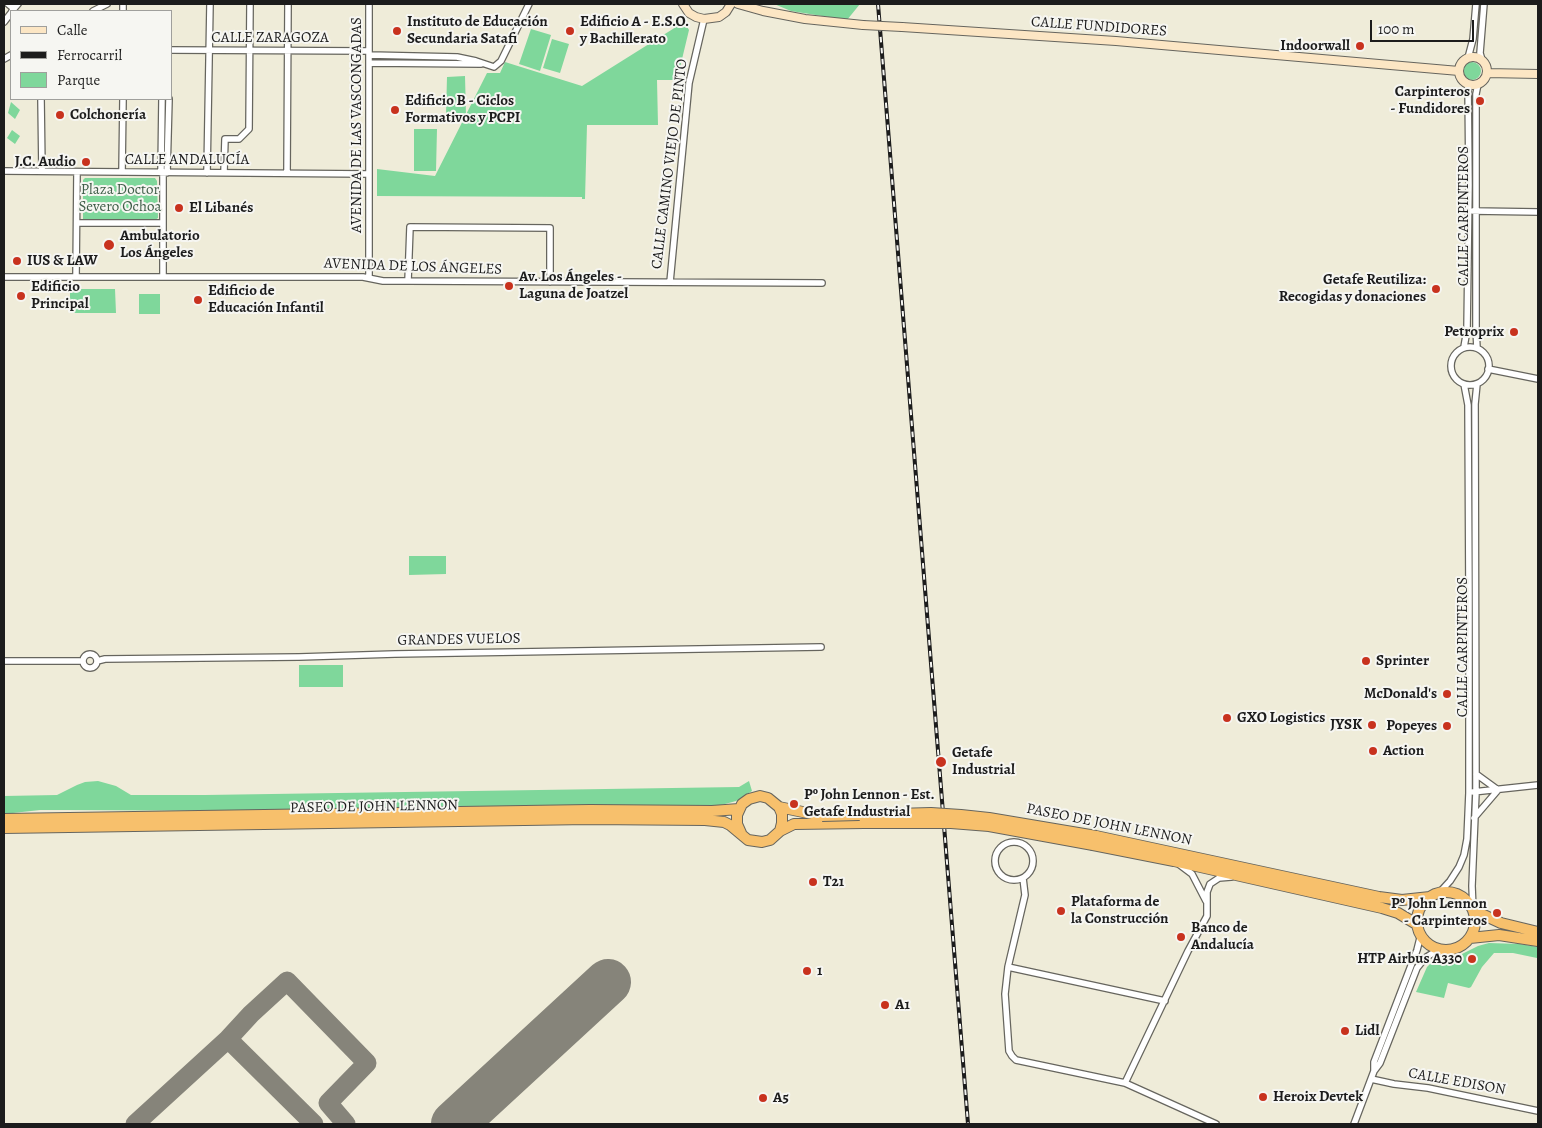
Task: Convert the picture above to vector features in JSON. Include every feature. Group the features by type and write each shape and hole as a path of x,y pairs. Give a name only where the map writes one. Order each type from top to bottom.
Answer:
{"highway":[{"path":"760,796 768,798 779,807 782,814 782,823 780,830 770,840 762,842 748,840 741,833 736,815 749,799 760,796"},
{"name":"PASEO DE JOHN LENNON","path":"779,807 821,819"},
{"name":"PASEO DE JOHN LENNON","path":"4,819 590,810 712,811 739,809"},
{"name":"PASEO DE JOHN LENNON","path":"780,830 794,824 821,819 931,813 961,815 989,818 1379,897 1402,900 1435,895"},
{"name":"PASEO DE JOHN LENNON","path":"4,828 589,819 705,820 724,822 741,833"},
{"name":"PASEO DE JOHN LENNON","path":"1095,841 1238,876 1382,908 1398,913 1419,930"},
{"path":"1450,892 1459,895 1470,904 1473,910 1475,927 1470,938 1460,947 1447,950 1434,947 1429,944 1419,930 1419,911 1423,903 1435,895 1450,892"},
{"path":"1473,910 1501,923 1538,932"},
{"path":"1470,938 1499,935 1538,940"}],"street":[{"path":"8,4 14,9"},
{"path":"95,10 107,4"},
{"path":"207,173 210,4"},
{"path":"224,172 225,138 239,139 249,129 250,4"},
{"path":"287,173 288,4"},
{"name":"AVENIDA DE LAS VASCONGADAS","path":"369,4 369,277"},
{"path":"369,63 483,64 494,67 501,61 529,4"},
{"path":"683,4 689,13 704,20 719,17 732,4"},
{"name":"CALLE FUNDIDORES","path":"738,4 805,19 863,25 1116,41 1459,70"},
{"path":"1468,58 1473,40 1476,4"},
{"path":"1482,60 1476,57 1468,58 1462,62 1459,70 1462,81 1468,84 1478,84 1482,82 1487,73 1480,53 1484,4"},
{"name":"CALLE CAMINO VIEJO DE PINTO","path":"670,282 689,83 704,20"},
{"name":"CALLE ZARAGOZA","path":"172,50 369,53 457,57 483,64"},
{"path":"1487,73 1538,74"},
{"name":"CALLE CARPINTEROS","path":"1464,348 1467,330 1469,212 1468,84"},
{"name":"CALLE CARPINTEROS","path":"1477,348 1476,94 1478,84"},
{"path":"41,100 42,171"},
{"path":"122,172 123,100"},
{"path":"162,100 164,173 163,276"},
{"path":"164,173 169,100"},
{"name":"CALLE ANDALUCÍA","path":"4,171 369,174"},
{"path":"76,277 77,172"},
{"path":"1469,212 1538,212"},
{"path":"77,223 163,223"},
{"path":"408,281 410,227 550,228 550,282"},
{"name":"AVENIDA DE LOS ÁNGELES","path":"4,277 369,277 383,281 822,282"},
{"path":"1464,348 1477,348 1485,354 1488,360 1486,375 1477,384 1464,384 1456,380 1450,368 1452,358 1464,348"},
{"path":"1488,369 1538,379"},
{"name":"CALLE CARPINTEROS","path":"1435,895 1455,874 1464,855 1467,839 1469,793 1468,415 1464,384"},
{"name":"CALLE CARPINTEROS","path":"1473,910 1472,886 1476,792 1475,404 1477,384"},
{"name":"GRANDES VUELOS","path":"83,661 85,666 90,668 95,666 97,661 105,659 821,647"},
{"name":"GRANDES VUELOS","path":"83,661 85,657 90,655 94,656 97,661"},
{"name":"GRANDES VUELOS","path":"4,661 83,661"},
{"path":"1476,774 1498,790"},
{"path":"1469,793 1538,785"},
{"path":"1474,818 1498,790"},
{"path":"1023,878 1011,880 1000,875 995,858 1001,847 1006,844 1019,843 1025,846 1032,856 1032,868 1023,878 1025,895 1008,967 1005,994 1009,1051 1012,1056 1016,1060 1125,1083 1216,1124"},
{"path":"1174,861 1192,874 1208,905"},
{"path":"1125,1083 1207,916 1207,892 1210,884 1219,878 1238,876"},
{"path":"1374,1071 1374,1062 1417,950 1419,930"},
{"path":"1354,1124 1417,968 1425,958 1447,950"},
{"path":"1008,967 1165,1001"},
{"name":"CALLE EDISON","path":"1371,1079 1428,1088 1538,1111"}],"green space":[{"path":"774,4 860,4 847,20 791,11"},
{"path":"684,22 689,30 677,80 657,80 658,125 587,125 585,199 582,199 582,197 377,196 377,169 435,176 487,73 500,73 505,62 582,86"},
{"path":"531,29 551,35 540,71 519,64"},
{"path":"552,39 569,44 560,73 543,68"},
{"path":"1468,62 1476,62 1481,67 1479,78 1468,80 1463,75 1463,67"},
{"path":"465,76 466,115 446,115 447,77"},
{"path":"11,102 20,110 15,119 8,113"},
{"path":"414,129 437,129 436,171 414,171"},
{"path":"12,130 20,136 15,144 7,138"},
{"name":"Plaza Doctor Severo Ochoa","path":"85,178 155,178 157,181 158,218 155,220 83,220 83,180"},
{"path":"70,289 115,289 116,313 70,313"},
{"path":"139,294 160,294 160,314 139,314"},
{"path":"409,556 446,556 446,574 409,575"},
{"path":"299,665 343,665 343,687 299,687"},
{"path":"98,781 116,786 131,795 739,787 749,781 752,791 736,801 714,807 248,811 40,810 4,814 4,796 57,795 85,782"},
{"path":"1489,943 1520,944 1538,947 1537,958 1513,953 1494,953 1482,967 1469,988 1448,983 1444,998 1416,992 1427,967 1435,959 1458,956"}],"taxiway":[{"path":"314,1124 228,1039 251,1014 287,981 367,1063 328,1103 346,1124"},
{"path":"135,1124 228,1039"}],"runway":[{"path":"454,1124 608,982"}],"railway":[{"path":"878,4 968,1124"}],"place":[{"name":"Instituto de Educación Secundaria Satafi","path":"397,31"},
{"name":"Edificio A - E.S.O. y Bachillerato","path":"570,31"},
{"name":"Indoorwall","path":"1360,46"},
{"name":"Carpinteros - Fundidores","path":"1480,101"},
{"name":"Edificio B - Ciclos Formativos y PCPI","path":"395,110"},
{"name":"Colchonería","path":"60,115"},
{"name":"J.C. Audio","path":"86,162"},
{"name":"El Libanés","path":"179,208"},
{"name":"Ambulatorio Los Ángeles","path":"109,245"},
{"name":"IUS & LAW","path":"17,261"},
{"name":"Av. Los Ángeles - Laguna de Joatzel","path":"509,286"},
{"name":"Getafe Reutiliza: Recogidas y donaciones","path":"1436,289"},
{"name":"Edificio Principal","path":"21,296"},
{"name":"Edificio de Educación Infantil","path":"198,300"},
{"name":"Petroprix","path":"1514,332"},
{"name":"Sprinter","path":"1366,661"},
{"name":"McDonald's","path":"1447,694"},
{"name":"GXO Logistics","path":"1227,718"},
{"name":"JYSK","path":"1372,725"},
{"name":"Popeyes","path":"1447,726"},
{"name":"Action","path":"1373,751"},
{"name":"Getafe Industrial","path":"941,762"},
{"name":"Pº John Lennon - Est. Getafe Industrial","path":"794,804"},
{"name":"T21","path":"813,882"},
{"name":"Plataforma de la Construcción","path":"1061,911"},
{"name":"Pº John Lennon - Carpinteros","path":"1497,913"},
{"name":"Banco de Andalucía","path":"1181,937"},
{"name":"HTP Airbus A330","path":"1472,959"},
{"name":"1","path":"807,971"},
{"name":"A1","path":"885,1005"},
{"name":"Lidl","path":"1345,1031"},
{"name":"Heroix Devtek","path":"1263,1097"},
{"name":"A5","path":"763,1098"}]}
